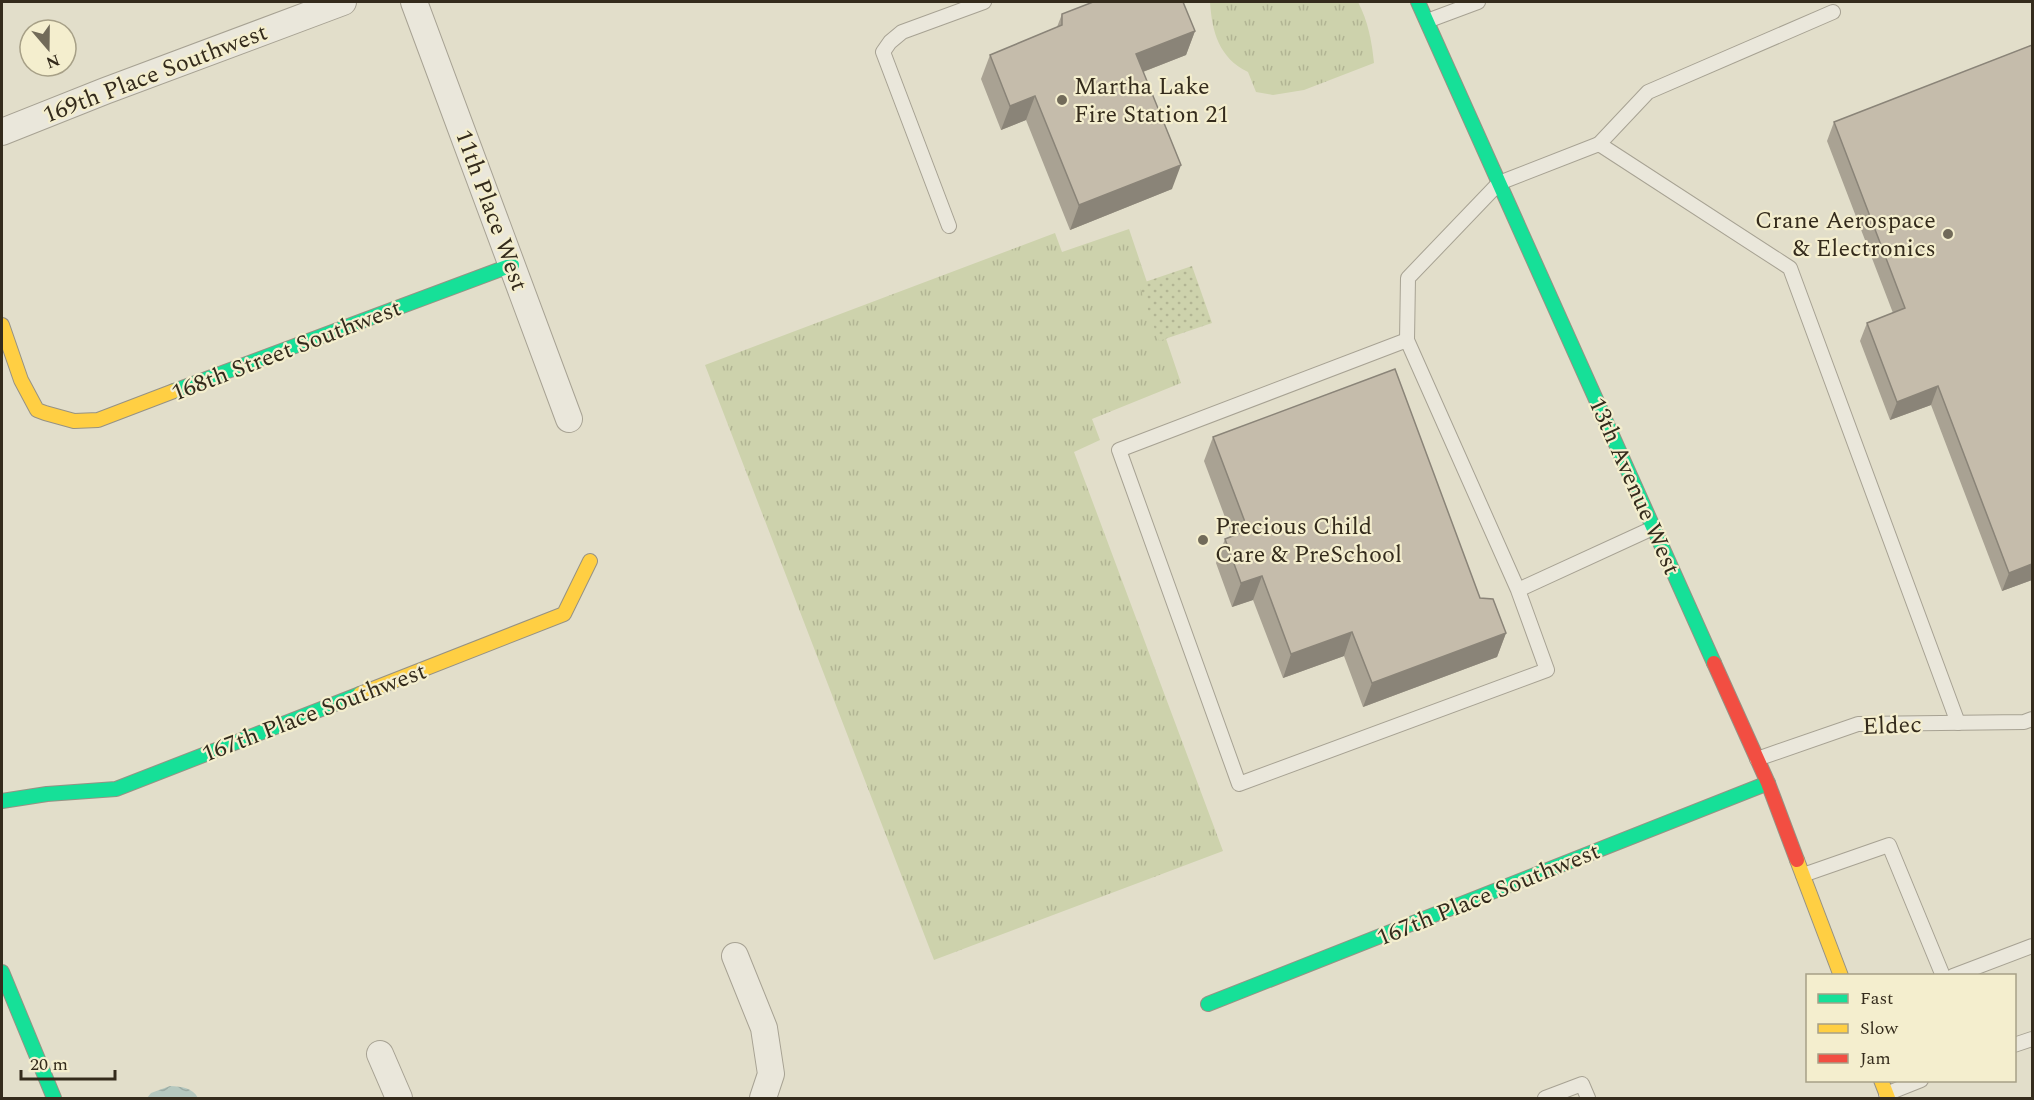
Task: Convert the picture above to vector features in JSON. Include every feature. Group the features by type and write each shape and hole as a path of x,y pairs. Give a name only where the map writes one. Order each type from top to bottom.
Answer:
{"street":[{"name":"169th Place Southwest","path":"2,132 343,2"},
{"name":"11th Place West","path":"414,2 569,419"},
{"name":"13th Avenue West","path":"1418,2 1768,783 1841,974"},
{"name":"168th Street Southwest","path":"2,325 21,380 37,410 57,419 79,423 98,420 512,265"},
{"name":"167th Place Southwest","path":"2,801 47,794 116,789 564,614 590,561"},
{"name":"167th Place Southwest","path":"1208,1004 1768,783"},
{"path":"735,956 764,1028 771,1074 763,1098"},
{"path":"2,972 54,1098"},
{"path":"380,1054 399,1098"}],"lane":[{"path":"949,226 883,51 902,32 984,2"},
{"path":"1426,21 1478,2"},
{"path":"1407,340 1119,450 1239,784 1547,670 1518,590 1407,340 1408,278 1500,183 1599,144 1648,92 1833,12"},
{"path":"1599,144 1790,268 1958,723"},
{"path":"1518,590 1653,528"},
{"name":"Eldec","path":"1757,759 1858,724 2024,722 2032,719"},
{"path":"1803,875 1889,845 1943,974"},
{"path":"1956,974 2032,946"},
{"path":"2016,1045 2032,1039"},
{"path":"1882,1093 1915,1082"},
{"path":"1545,1098 1582,1084 1588,1098"}],"green space":[{"path":"1210,2 1358,2 1369,32 1374,63 1304,90 1273,95 1256,92 1248,72 1230,59 1219,43 1215,34"},
{"path":"1129,229 1181,383 1092,419 1100,440 1074,452 1223,851 934,960 705,365 1055,233 1062,252"},
{"path":"1192,266 1212,323 1159,341 1139,284"}],"water":[{"path":"170,1086 190,1090 198,1098 147,1098 151,1093"}],"building":[{"name":"Martha Lake Fire Station 21","path":"1093,2 1183,2 1195,31 1136,54 1181,165 1079,205 1035,96 1010,106 990,55 1062,25 1062,14"},
{"name":"Crane Aerospace & Electronics","path":"2032,45 2032,564 2009,573 1938,386 1897,402 1867,323 1905,308 1834,122"},
{"path":"1395,369 1480,598 1493,599 1506,633 1372,683 1352,632 1291,654 1262,576 1241,583 1225,539 1248,530 1213,437"}],"traffic: fast":[{"path":"1418,2 1714,663"},
{"path":"174,391 512,265"},
{"path":"2,801 47,794 116,789 360,694"},
{"path":"1208,1004 1768,783"},
{"path":"2,972 54,1098"}],"traffic: slow":[{"path":"2,325 21,380 37,410 74,421 98,420 174,391"},
{"path":"360,694 564,614 590,561"},
{"path":"1797,860 1840,974"},
{"path":"1882,1082 1888,1098"}],"traffic: jam":[{"path":"1714,663 1768,783 1797,860"}],"place":[{"name":"Martha Lake Fire Station 21","path":"1062,100"},
{"name":"Crane Aerospace & Electronics","path":"1948,234"},
{"name":"Precious Child Care & PreSchool","path":"1203,540"}]}
